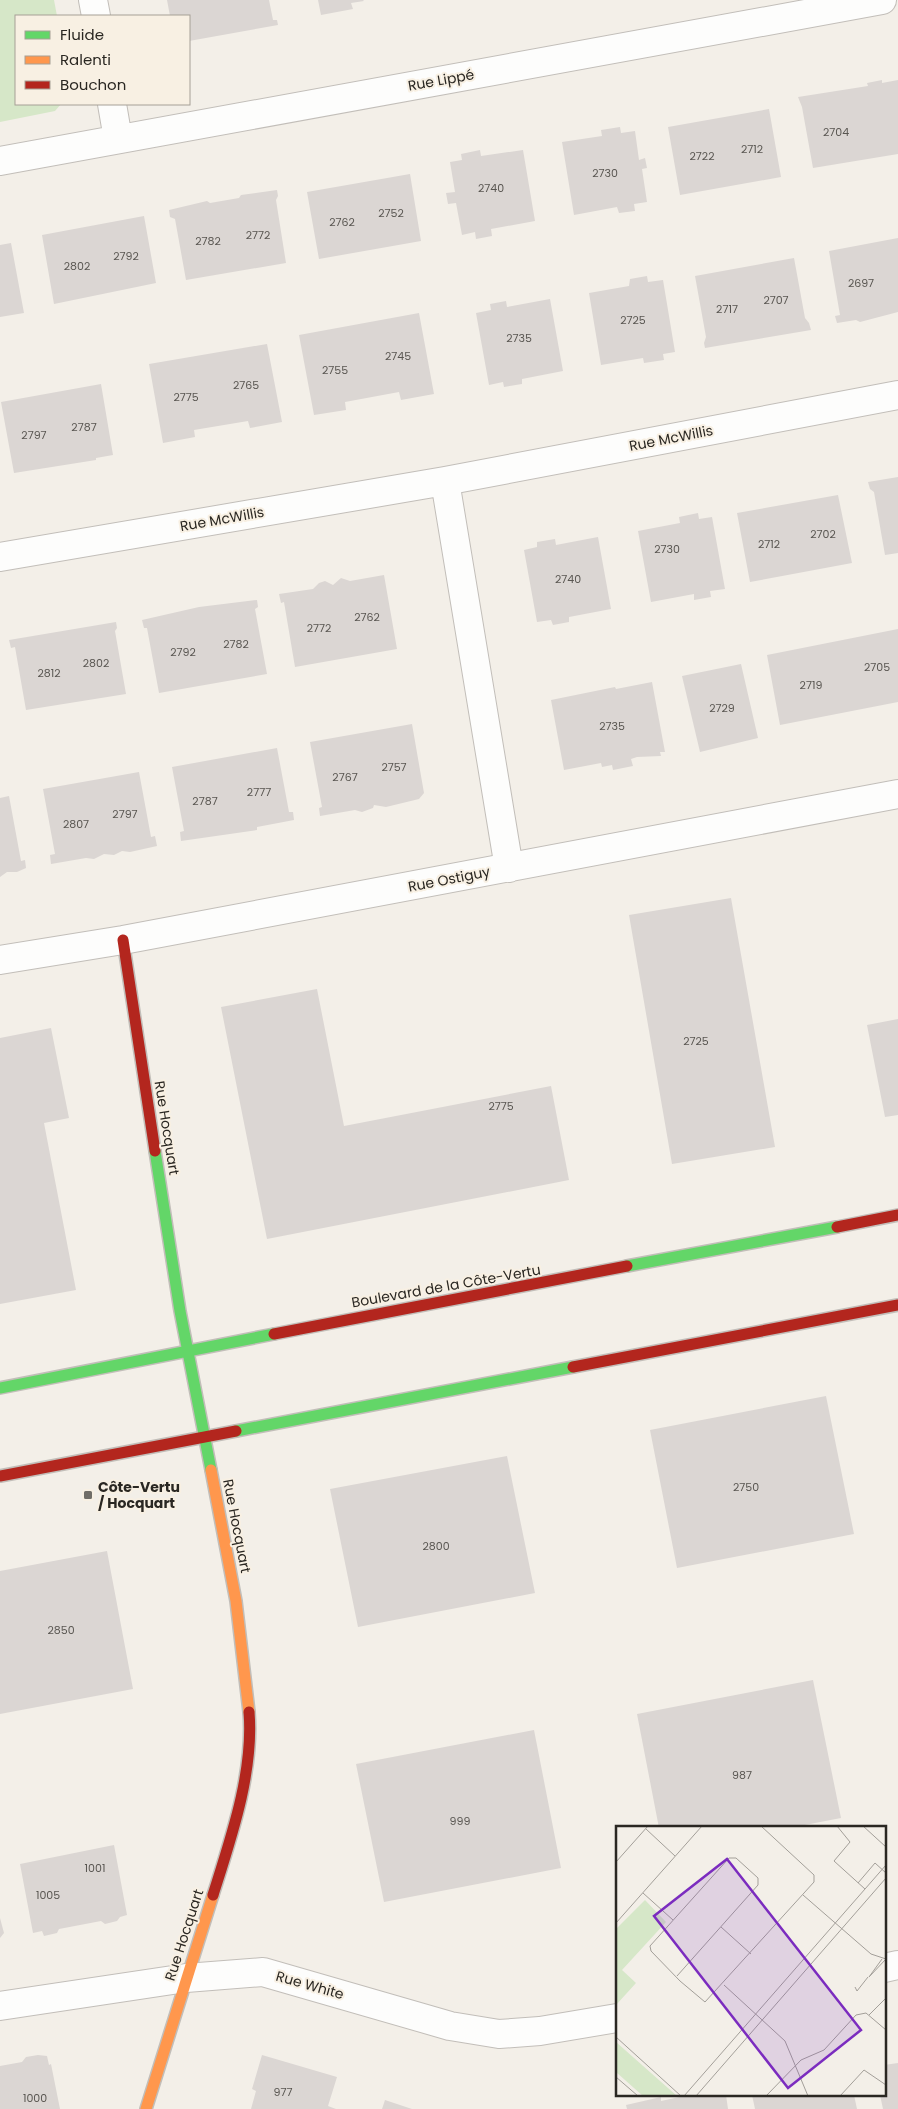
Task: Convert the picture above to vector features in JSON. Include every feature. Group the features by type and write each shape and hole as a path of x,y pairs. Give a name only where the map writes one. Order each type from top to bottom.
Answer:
{"main road":[{"name":"Rue Hocquart","path":"123,940 178,1298 203,1437 236,1601 244,1657 250,1738 234,1828 146,2109"},
{"name":"Boulevard de la Côte-Vertu","path":"0,1388 271,1334 898,1215"},
{"path":"0,1476 898,1305"}],"street":[{"path":"94,0 96,15"},
{"name":"Rue Lippé","path":"0,161 882,0"},
{"path":"112,105 118,139"},
{"name":"Rue McWillis","path":"0,557 445,481 898,395"},
{"path":"445,481 509,868"},
{"name":"Rue Ostiguy","path":"0,960 123,940 898,794"},
{"name":"Rue White","path":"0,2006 186,1978 262,1972 450,2026 499,2034 540,2031 616,2018"}],"green space":[{"path":"0,0 54,0 57,15 15,15 15,105 60,105 55,111 0,122"}],"building":[{"path":"167,0 269,0 273,20 277,20 278,25 190,41 190,15 170,15"},
{"path":"318,0 364,1 351,3 353,9 321,15"},
{"path":"882,80 882,83 898,80 898,154 813,168 802,107 798,97 868,86 867,83"},
{"path":"769,109 781,177 680,195 668,127"},
{"path":"620,127 621,133 635,131 639,160 645,158 647,168 642,169 647,202 634,204 635,211 619,213 617,207 574,215 562,142 602,136 601,130"},
{"path":"480,150 481,156 523,150 535,221 491,229 492,236 476,239 475,232 462,235 456,203 448,204 446,193 455,192 450,162 462,160 461,154"},
{"path":"410,174 421,241 319,259 307,192"},
{"path":"277,190 278,196 276,200 286,263 186,280 175,219 170,217 169,210 207,201 210,203 239,198 241,195"},
{"path":"144,216 156,283 54,304 42,235"},
{"path":"898,238 898,312 860,322 856,320 837,323 835,316 840,315 829,251"},
{"path":"11,243 24,313 0,317 0,245"},
{"path":"794,258 805,318 811,330 705,348 706,337 695,276"},
{"path":"647,276 648,282 663,280 675,352 663,354 664,360 644,363 643,358 601,365 589,293 629,286 630,279"},
{"path":"550,299 563,371 522,379 522,384 504,387 503,382 489,385 476,313 491,310 490,304 506,301 507,307"},
{"path":"419,313 434,394 401,400 399,392 345,402 346,410 314,415 299,335"},
{"path":"267,344 282,422 250,428 248,421 194,430 195,437 163,443 149,364"},
{"path":"101,384 113,455 96,458 96,460 14,473 1,402"},
{"path":"898,477 898,553 885,555 874,492 870,489 868,482"},
{"path":"838,495 852,563 750,582 737,513"},
{"path":"698,513 699,519 712,517 725,589 710,591 711,597 694,600 694,594 651,602 638,531 680,523 679,517"},
{"path":"598,537 611,609 569,617 569,622 553,625 551,620 537,622 524,550 537,547 537,542 555,539 556,545"},
{"path":"384,575 397,649 295,667 284,602 281,603 279,594 313,589 319,583 325,581 333,585 341,578 350,581"},
{"path":"257,600 258,607 255,609 267,674 159,693 147,628 144,628 142,620 199,607"},
{"path":"116,622 117,628 115,631 126,694 26,710 15,647 11,648 9,640"},
{"path":"898,629 898,702 780,725 767,655"},
{"path":"741,664 758,738 700,752 682,676"},
{"path":"652,682 665,752 660,752 661,756 637,757 631,759 633,766 613,770 612,765 602,767 601,763 564,770 551,700 615,687 616,689"},
{"path":"412,724 424,793 419,799 386,807 374,805 373,808 362,812 355,810 320,816 319,808 322,807 310,742"},
{"path":"277,748 289,812 293,812 294,820 257,827 257,830 181,841 180,832 184,831 172,767"},
{"path":"139,772 151,837 155,836 157,846 130,852 122,851 114,855 104,854 94,859 86,858 51,864 50,855 55,854 43,789"},
{"path":"9,796 21,861 25,860 26,868 17,872 7,872 0,877 0,798"},
{"path":"731,898 775,1147 672,1164 629,915"},
{"path":"317,989 344,1126 551,1086 569,1180 267,1239 221,1007"},
{"path":"898,1019 898,1115 885,1117 867,1025"},
{"path":"51,1028 69,1118 44,1123 76,1290 0,1304 0,1038"},
{"path":"826,1396 854,1534 677,1568 650,1430"},
{"path":"507,1456 535,1593 358,1627 330,1489"},
{"path":"107,1551 133,1689 0,1714 0,1571"},
{"path":"813,1680 841,1818 799,1826 659,1826 637,1714"},
{"path":"534,1730 561,1868 384,1902 356,1764"},
{"path":"114,1845 127,1915 120,1917 117,1921 105,1924 101,1921 59,1929 57,1933 44,1936 42,1931 33,1933 20,1864"},
{"path":"0,1918 4,1933 0,1938"},
{"path":"262,2055 337,2077 328,2106 336,2109 251,2109 256,2091 252,2089"},
{"path":"47,2056 49,2065 51,2064 60,2109 0,2109 0,2066 22,2062 26,2057"},
{"path":"898,2063 898,2109 883,2109 880,2096 886,2096 886,2065"},
{"path":"684,2096 726,2096 728,2109 627,2109 626,2105 661,2097 661,2101"},
{"path":"752,2096 854,2096 857,2109 755,2109"},
{"path":"385,2100 412,2109 382,2109"}],"traffic: fast":[{"path":"155,1151 180,1311 211,1470"},
{"path":"627,1266 837,1227"},
{"path":"0,1388 274,1334"},
{"path":"236,1431 573,1367"}],"traffic: slow":[{"path":"211,1470 236,1601 249,1712"},
{"path":"146,2109 213,1895"}],"traffic: jam":[{"path":"123,940 155,1151"},
{"path":"837,1227 898,1215"},
{"path":"274,1334 627,1266"},
{"path":"573,1367 898,1305"},
{"path":"0,1476 236,1431"},
{"path":"213,1895 234,1828 245,1781 250,1735 249,1712"}],"place":[{"name":"Côte-Vertu / Hocquart","path":"88,1495"}]}
